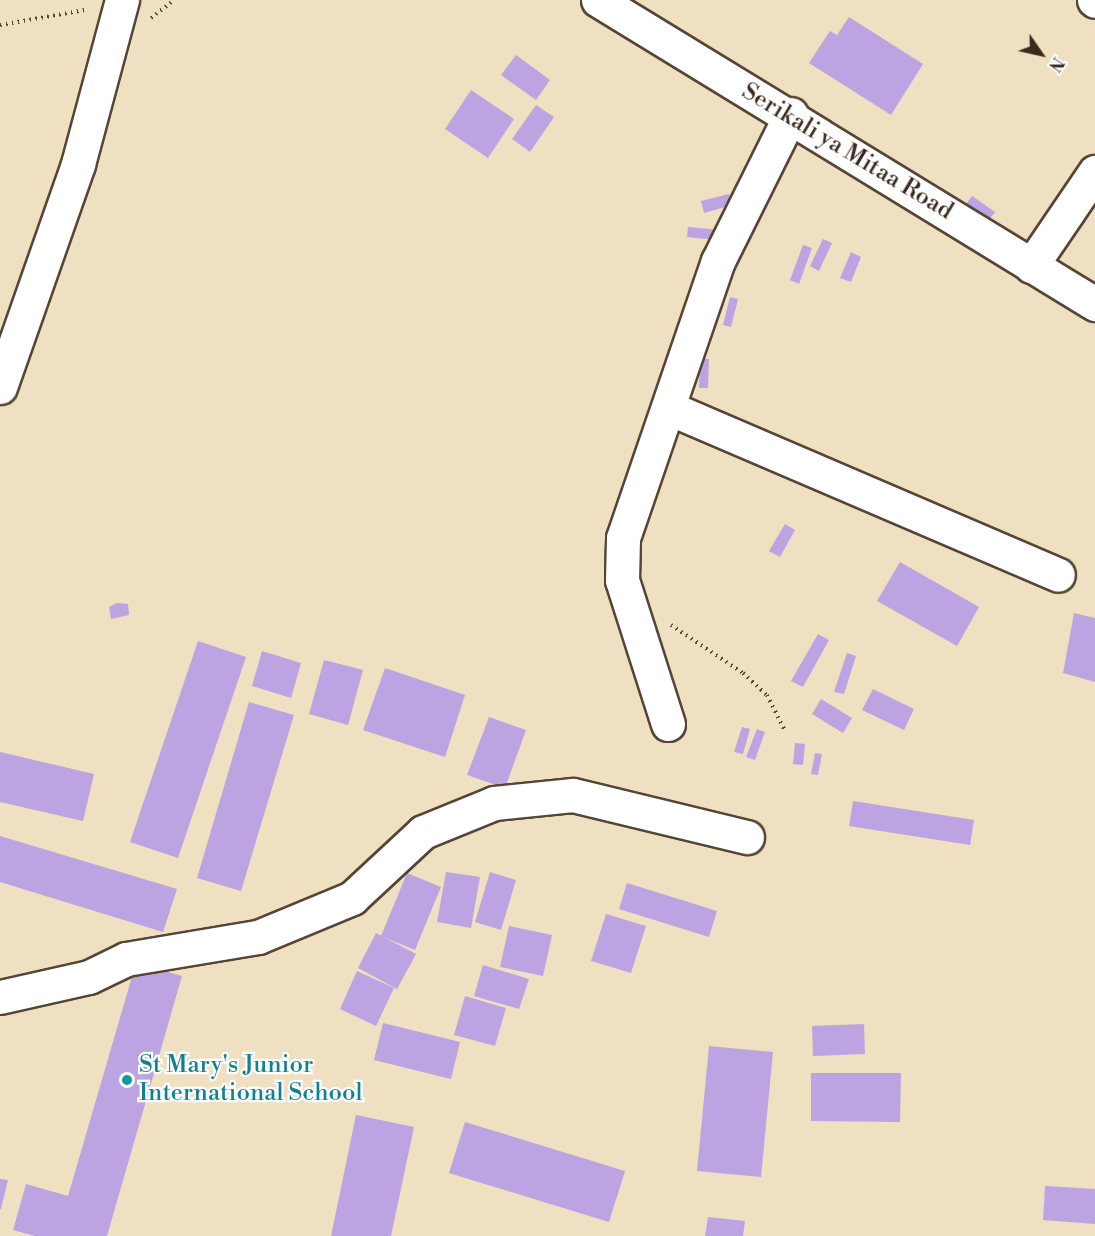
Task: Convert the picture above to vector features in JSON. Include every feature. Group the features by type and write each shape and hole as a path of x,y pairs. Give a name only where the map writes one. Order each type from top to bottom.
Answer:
{"street":[{"name":"Serikali ya Mitaa Road","path":"598,0 790,114 1095,304"},
{"path":"0,387 78,164 121,2"},
{"path":"668,724 632,620 621,560 623,538 718,261 790,114"},
{"path":"1031,266 1095,172"},
{"path":"669,408 1058,576"},
{"path":"0,997 89,977 126,959 258,937 352,898 423,832 494,803 573,795 747,837"}],"path":[{"path":"0,25 121,2"},
{"path":"667,622 743,673 766,695 785,731"}],"building":[{"path":"849,17 923,64 891,115 809,63 830,31 837,35"},
{"path":"516,55 550,80 536,100 501,75"},
{"path":"471,90 514,119 488,158 445,129"},
{"path":"536,105 554,117 530,152 512,139"},
{"path":"729,194 732,205 704,213 701,201"},
{"path":"972,196 995,212 989,220 966,204"},
{"path":"688,227 720,230 716,240 687,237"},
{"path":"823,239 832,243 819,271 810,266"},
{"path":"803,245 812,248 799,284 790,280"},
{"path":"851,252 861,257 851,282 840,278"},
{"path":"730,297 738,299 731,327 723,325"},
{"path":"700,359 709,359 708,388 699,388"},
{"path":"785,524 795,530 780,557 769,551"},
{"path":"900,562 979,607 957,646 877,601"},
{"path":"117,603 128,604 129,615 111,619 109,607"},
{"path":"1074,613 1095,618 1095,682 1063,673"},
{"path":"818,634 829,640 803,687 791,681"},
{"path":"198,641 246,657 178,858 130,842"},
{"path":"262,651 301,663 291,698 252,686"},
{"path":"847,653 856,656 844,694 834,692"},
{"path":"324,660 363,670 348,725 309,714"},
{"path":"385,668 465,695 445,757 363,730"},
{"path":"873,689 914,709 904,730 862,710"},
{"path":"821,699 852,718 843,733 812,714"},
{"path":"249,702 294,715 241,891 197,878"},
{"path":"489,717 526,730 505,788 467,775"},
{"path":"742,727 750,729 743,754 734,752"},
{"path":"757,729 765,732 755,760 746,757"},
{"path":"795,743 805,744 803,765 793,764"},
{"path":"0,752 94,774 83,821 0,802"},
{"path":"815,753 822,754 818,775 811,774"},
{"path":"853,801 974,820 970,845 849,826"},
{"path":"0,836 177,889 163,932 0,882"},
{"path":"446,872 480,877 471,928 437,922"},
{"path":"490,872 516,880 501,930 475,922"},
{"path":"407,873 441,887 415,950 381,936"},
{"path":"627,883 717,911 709,937 619,909"},
{"path":"606,914 646,926 631,973 591,961"},
{"path":"509,926 552,935 543,976 500,967"},
{"path":"376,933 416,954 397,989 358,968"},
{"name":"St Mary's Junior International School","path":"136,963 182,976 107,1236 35,1236 13,1230 26,1184 68,1196"},
{"path":"483,965 529,979 519,1009 474,996"},
{"path":"357,971 394,988 376,1026 340,1009"},
{"path":"465,996 506,1008 495,1046 454,1035"},
{"path":"383,1023 460,1042 451,1079 374,1060"},
{"path":"864,1024 865,1054 813,1056 812,1026"},
{"path":"709,1046 773,1052 761,1177 697,1171"},
{"path":"811,1073 901,1073 900,1122 811,1121"},
{"path":"356,1115 414,1127 391,1236 331,1236"},
{"path":"465,1122 625,1171 609,1222 449,1173"},
{"path":"0,1179 8,1180 1,1209 0,1209"},
{"path":"1045,1186 1095,1189 1095,1224 1043,1220"},
{"path":"708,1217 745,1221 743,1236 705,1236"}],"place":[{"name":"St Mary's Junior International School","path":"127,1080"}]}
